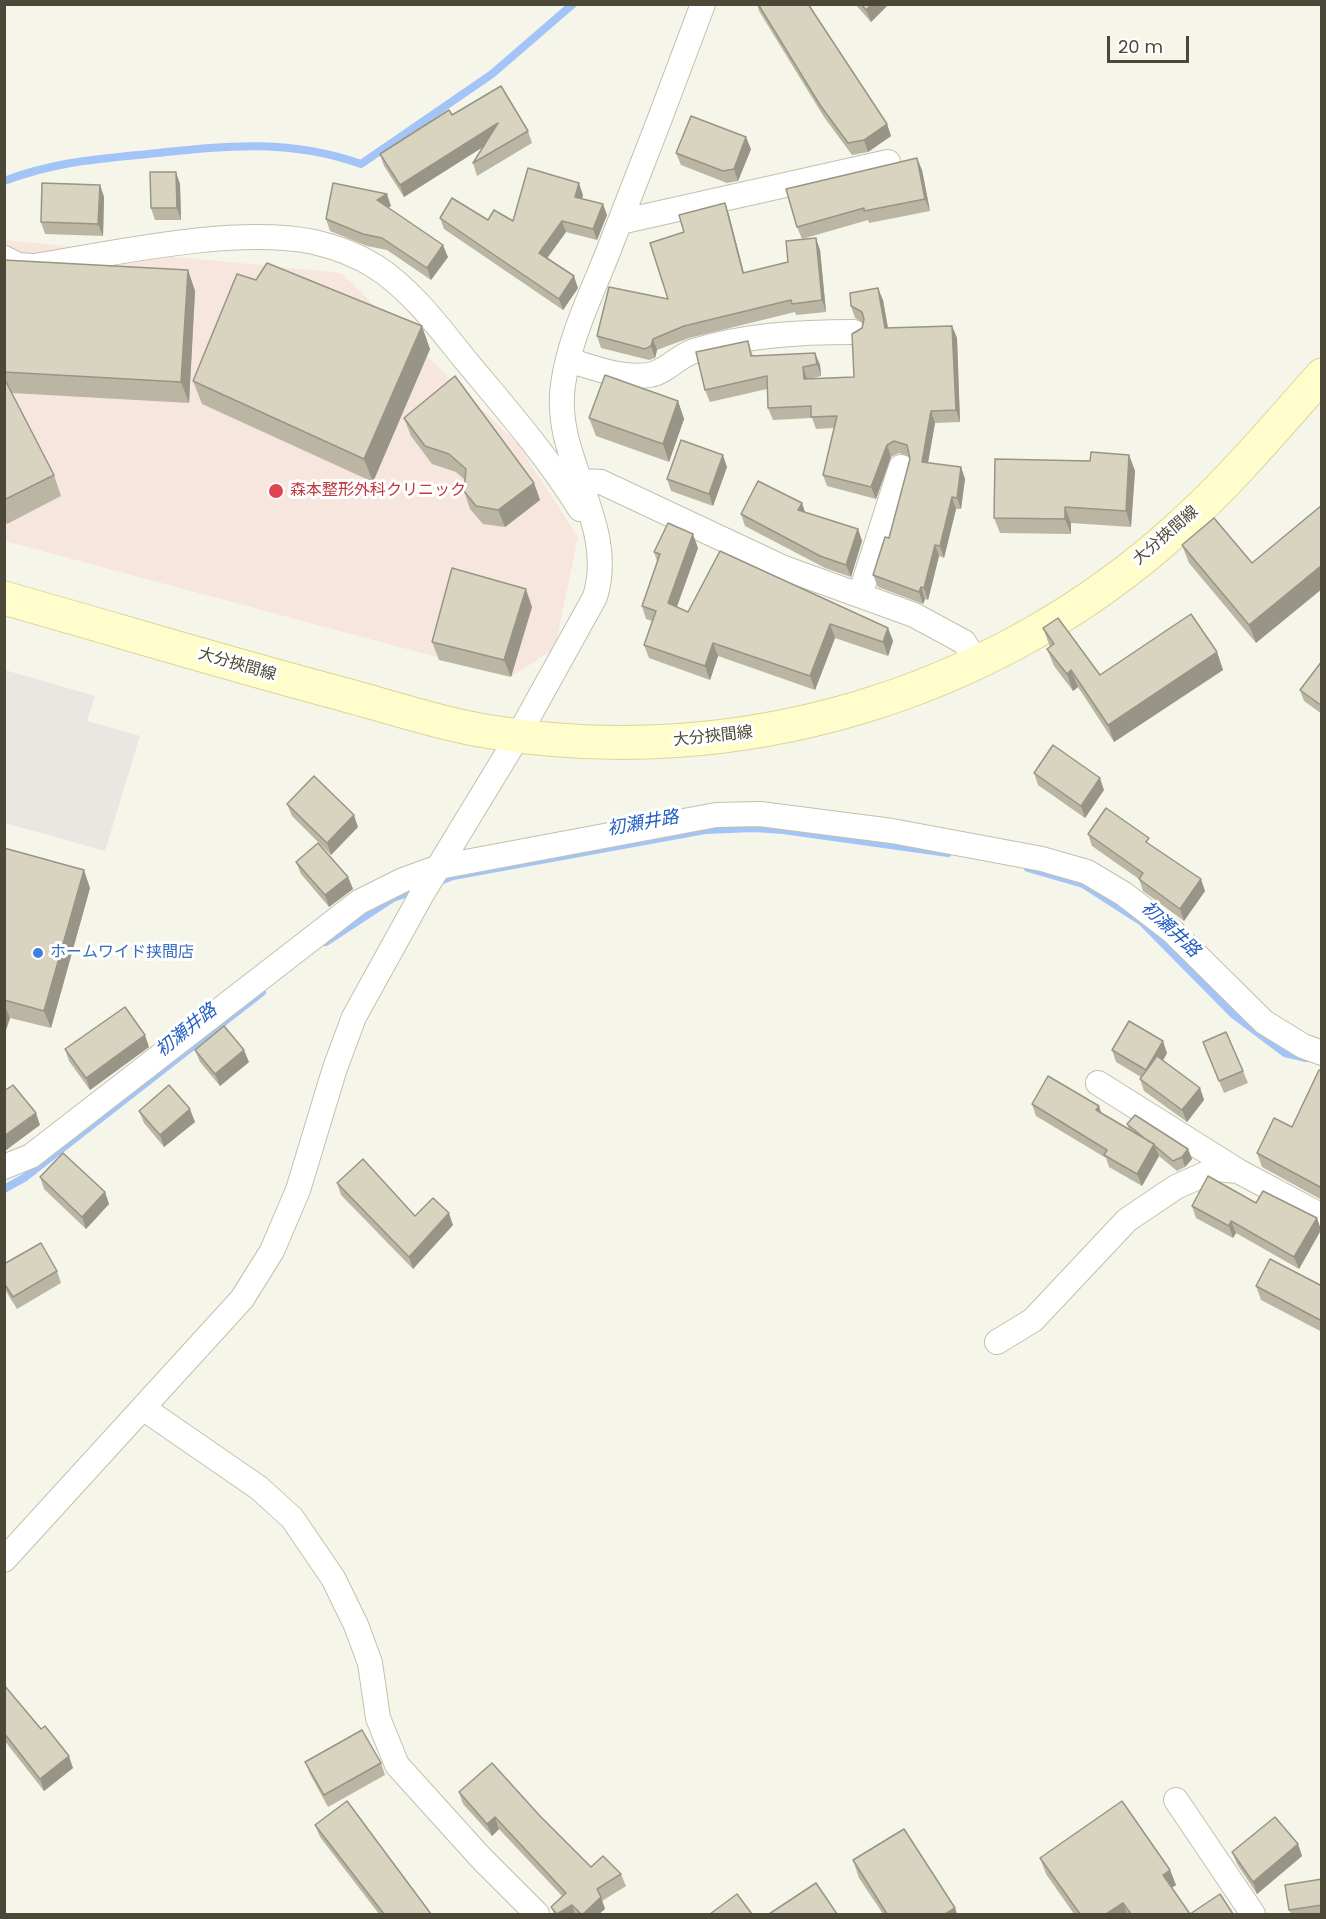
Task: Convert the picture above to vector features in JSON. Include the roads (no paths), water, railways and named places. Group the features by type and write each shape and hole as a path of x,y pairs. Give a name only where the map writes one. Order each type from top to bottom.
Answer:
{"main road":[{"name":"大分挾間線","path":"4,598 318,687 486,731 518,736 638,742 703,740 747,734 854,710 908,691 977,662 1055,621 1146,555 1229,478 1320,379"}],"street":[{"path":"8,1552 242,1299 272,1251 298,1190 340,1050 354,1017 423,894 518,736 595,597 600,582 599,542 566,437 561,407 568,360 704,4"},
{"path":"620,222 888,162"},
{"path":"4,258 18,265 35,266 175,244 250,239 295,239 364,260 391,278 425,310 543,452 599,542"},
{"path":"568,360 611,373 651,375 686,354 712,346 785,334 854,332"},
{"path":"860,595 901,467"},
{"path":"581,481 602,482 784,568 914,615 964,642 977,662"},
{"path":"4,1167 31,1156 359,902 403,880 439,867 630,830 734,814 789,817 892,831 1042,859 1087,872 1124,894 1172,932 1264,1022 1303,1046 1322,1053"},
{"path":"1098,1083 1238,1171 1322,1216"},
{"path":"997,1342 1033,1320 1127,1221 1176,1186 1215,1169 1238,1171"},
{"path":"143,1408 259,1488 292,1518 333,1578 361,1636 370,1663 378,1718 397,1765 482,1859 537,1914"},
{"path":"1176,1800 1253,1914"}],"waterway":[{"path":"4,181 40,169 75,162 230,147 256,146 307,150 361,164 492,74 573,4"},
{"name":"初瀬井路","path":"437,882 453,876 705,830 754,828 783,830 948,853"},
{"name":"初瀬井路","path":"1028,868 1083,884 1142,922 1233,1014 1285,1053 1306,1058"},
{"name":"初瀬井路","path":"326,942 393,898 419,889"},
{"name":"初瀬井路","path":"4,1189 24,1178 262,992"}],"place":[{"name":"森本整形外科クリニック","path":"276,491"},
{"name":"ホームワイド挟間店","path":"38,953"}]}
